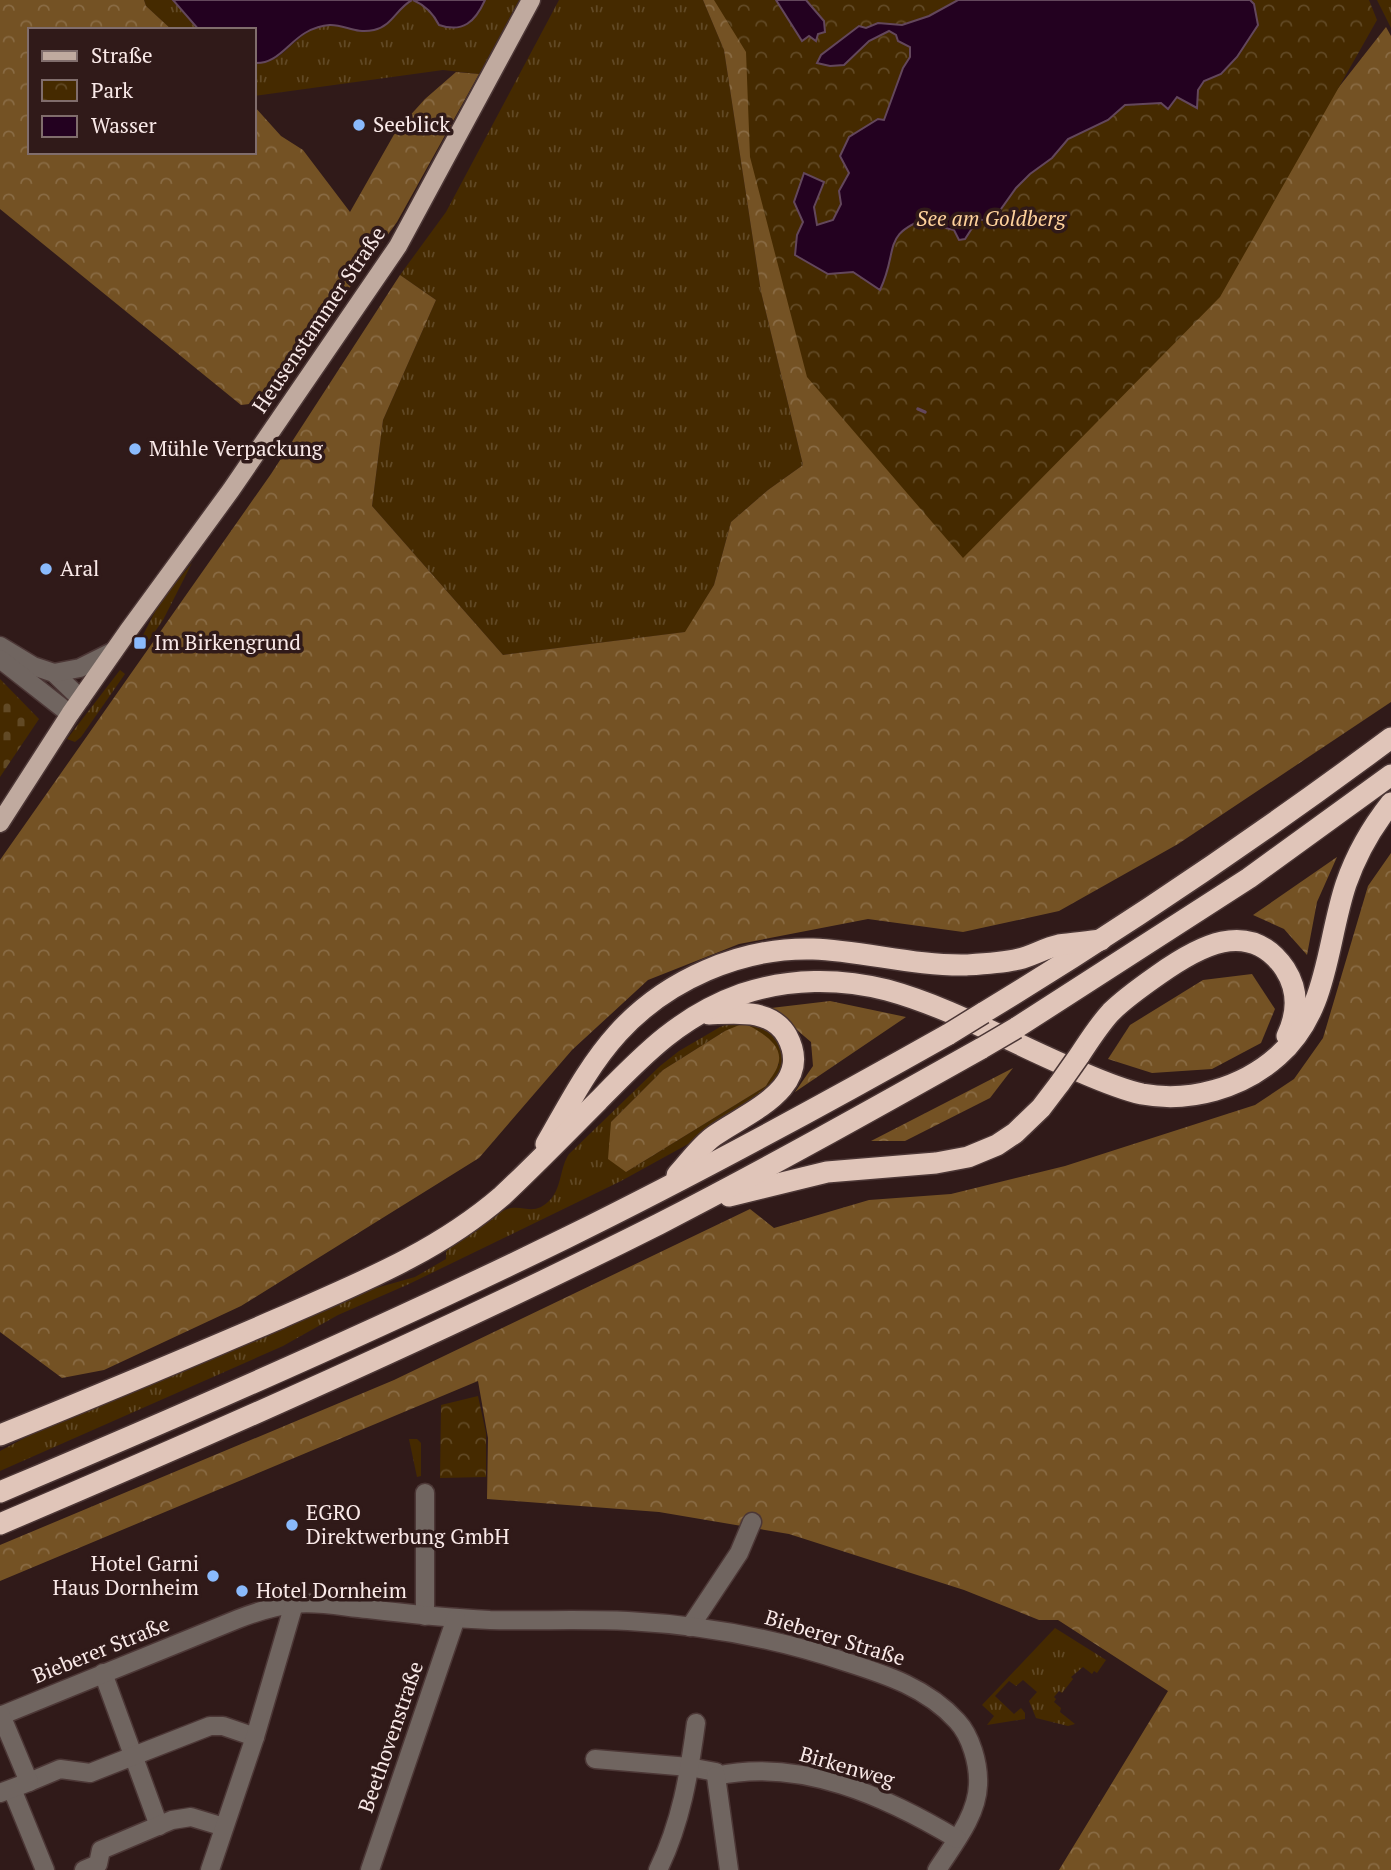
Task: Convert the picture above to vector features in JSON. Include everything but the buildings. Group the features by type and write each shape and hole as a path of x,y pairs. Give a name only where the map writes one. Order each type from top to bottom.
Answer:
{"highway":[{"path":"0,1492 371,1329 667,1187 984,1013 1230,855 1391,738"},
{"path":"0,1524 395,1350 549,1278 690,1208 856,1119 1016,1028 1250,878 1391,775"},
{"path":"0,1435 232,1339 407,1262 442,1242 479,1216 530,1170 661,1038 697,1014 732,998 769,987 820,981 890,991 942,1009 1060,1063 1114,1086 1136,1092 1168,1096 1198,1094 1231,1085 1280,1054 1305,1024 1322,986 1338,913 1352,867 1370,833 1391,803"},
{"path":"530,1170 580,1083 618,1033 636,1015 672,989 723,964 771,952 811,949 966,965 1019,959 1056,946 1101,940"},
{"path":"690,1208 737,1193 827,1172 936,1163 968,1157 997,1145 1015,1133 1041,1108 1102,1023 1131,994 1193,951 1212,944 1240,941 1264,950 1283,967 1291,981 1296,999 1295,1017 1287,1036 1271,1057 1247,1077"},
{"path":"667,1187 711,1138 766,1102 782,1088 787,1082 793,1062 788,1038 771,1019 741,1012 697,1014"}],"main road":[{"name":"Heusenstammer Straße","path":"0,823 114,650 231,490 398,246 531,0"}],"street":[{"path":"0,646 33,666 54,673 81,699"},
{"path":"54,673 80,668 114,650"},
{"path":"0,659 70,714"},
{"path":"425,1493 425,1616"},
{"path":"690,1627 738,1553 752,1522"},
{"path":"211,1870 255,1737 294,1604"},
{"name":"Bieberer Straße","path":"0,1716 237,1619 266,1609 294,1604 322,1604 456,1618 627,1621 755,1636 805,1648 908,1684 936,1702 962,1727 978,1772 977,1798 957,1839 937,1870"},
{"name":"Beethovenstraße","path":"370,1870 456,1618"},
{"path":"103,1673 159,1826"},
{"path":"0,1716 14,1788 45,1870"},
{"path":"658,1870 684,1800 696,1723"},
{"path":"14,1788 60,1769 90,1773 210,1726 223,1726 255,1737"},
{"path":"595,1759 716,1772 729,1870"},
{"name":"Birkenweg","path":"716,1776 764,1771 831,1782 895,1804 957,1839"},
{"path":"84,1870 99,1864 101,1850 172,1820 191,1817 224,1827"}],"green space":[{"path":"0,0 144,0 146,6 170,28 28,28 28,154 256,154 256,108 281,136 303,150 350,212 396,131 425,99 456,72 479,74 397,222 267,402 241,405 0,209"},
{"path":"144,0 173,0 197,28 170,28 146,6"},
{"path":"412,0 421,4 439,25 481,8 485,0 519,0 479,74 443,70 256,96 256,63 279,56 309,31 323,26 340,26 362,32 394,18 405,4"},
{"path":"559,0 703,0 724,50 761,292 803,465 768,490 731,522 714,585 686,632 503,655 372,506 383,420 436,300 400,275 446,212"},
{"path":"703,0 768,0 1328,101 1386,27 1391,36 1391,702 1178,844 1059,911 963,932 868,919 739,944 648,980 572,1050 479,1158 241,1306 104,1370 62,1378 0,1332 0,860 271,474 400,275 436,300 383,420 372,506 503,655 685,632 714,585 731,522 768,490 803,465 761,292 724,50"},
{"name":"See am Goldberg","path":"714,0 1369,0 1377,20 1220,297 963,558 807,377 750,157 746,52"},
{"path":"1377,0 1391,0 1391,28"},
{"path":"192,563 163,620 147,643 141,639 160,602"},
{"path":"120,670 125,674 81,737 75,742 67,739"},
{"path":"0,679 39,719 0,777"},
{"path":"1391,853 1391,1870 1059,1870 1168,1691 1058,1620 1039,1620 964,1590 789,1534 659,1512 487,1499 488,1438 478,1381 0,1581 0,1545 394,1380 750,1209 774,1228 869,1200 951,1194 1065,1166 1255,1105 1294,1079 1323,1038 1368,886"},
{"path":"1337,857 1317,902 1307,955 1284,929 1253,915"},
{"path":"1252,974 1275,1009 1261,1043 1212,1069 1152,1073 1108,1059 1130,1025 1203,980"},
{"path":"830,1001 906,1017 795,1092 813,1066 811,1042 771,1008"},
{"path":"741,1019 768,1026 784,1046 783,1072 764,1096 690,1143 621,1181 409,1284 338,1315 283,1346 0,1471 0,1451 32,1434 362,1292 415,1277 446,1259 446,1252 451,1246 498,1213 511,1208 536,1209 545,1204 557,1188 569,1154 660,1066 679,1051 720,1027","holes":["725,1031 779,1064 766,1086 626,1172 611,1122 663,1070"]},
{"path":"744,1023 769,1039 778,1051 778,1065 766,1086 626,1172 608,1159 611,1122 663,1070 725,1031"},
{"path":"1013,1068 990,1098 905,1141 871,1141"},
{"path":"478,1396 486,1433 486,1477 440,1478 441,1405"},
{"path":"409,1439 417,1439 421,1443 421,1476 417,1477"},
{"path":"1055,1628 1106,1660 1097,1673 1094,1671 1092,1674 1083,1667 1071,1677 1073,1679 1062,1693 1059,1691 1054,1697 1054,1702 1061,1708 1060,1712 1075,1724 1068,1726 1036,1718 1029,1701 1037,1692 1023,1680 1016,1686 1009,1681 995,1696 1014,1714 1021,1708 1025,1719 987,1725 994,1716 982,1705"}],"water":[{"path":"173,0 412,0 380,28 365,31 326,25 305,33 275,57 262,63 256,63 256,28 197,28"},
{"path":"413,0 485,0 472,20 455,28 439,25 428,10"},
{"path":"776,0 806,0 824,21 825,32 818,34 816,41 809,36 802,41"},
{"name":"See am Goldberg","path":"958,0 1250,0 1254,4 1258,25 1237,57 1221,74 1204,81 1198,90 1197,108 1177,97 1168,109 1161,103 1125,105 1108,120 1068,139 1052,158 1016,188 996,216 988,221 978,219 965,239 959,240 954,230 937,226 933,216 905,229 894,244 880,290 853,272 828,274 795,255 797,235 803,222 794,202 804,173 824,182 814,207 817,225 833,220 841,204 839,191 849,173 840,156 849,137 878,119 884,120 903,68 910,57 910,47 898,41 896,35 889,31 869,41 844,65 817,63 821,55 859,26 866,28 878,23 902,25 929,16"}],"waterway":[{"path":"918,409 925,412"}],"place":[{"name":"Seeblick","path":"359,125"},
{"name":"Mühle Verpackung","path":"135,449"},
{"name":"Aral","path":"46,569"},
{"name":"Im Birkengrund","path":"140,643"},
{"name":"EGRO Direktwerbung GmbH","path":"292,1525"},
{"name":"Hotel Garni Haus Dornheim","path":"213,1576"},
{"name":"Hotel Dornheim","path":"242,1591"}]}
